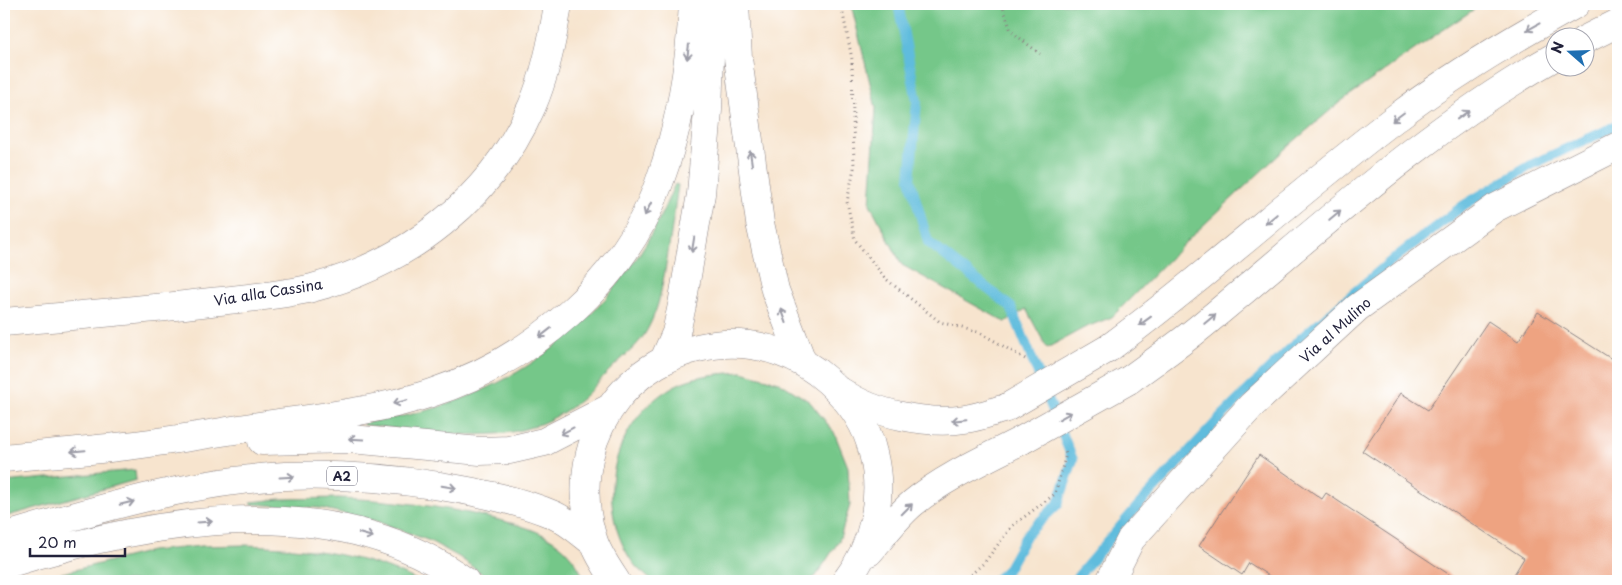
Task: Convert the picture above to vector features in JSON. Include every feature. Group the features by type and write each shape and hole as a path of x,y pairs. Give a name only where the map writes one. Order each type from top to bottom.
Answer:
{"main road":[{"name":"Via alla Cassina","path":"4,322 146,310 267,296 312,288 386,260 415,243 458,212 489,178 514,142 532,106 546,66 558,4"},
{"path":"4,458 126,446 322,418 407,400 457,384 529,346 551,329 594,288 614,264 634,233 659,185 676,126 683,91 693,4"},
{"path":"664,360 676,333 701,194 708,110 712,4"},
{"path":"735,4 738,58 760,223 774,290 802,362"},
{"path":"616,581 600,557 594,543 587,516 586,473 589,457 603,419 618,396 653,366 691,349 735,344 763,347 802,362 847,396 876,408 908,417 936,421 978,417 1006,408 1109,348 1160,310 1397,117 1448,80 1513,38 1576,4"},
{"path":"1594,35 1618,23"},
{"path":"850,577 890,526 913,503 948,480 1129,380 1198,329 1360,194 1458,118 1544,63"},
{"name":"Via al Mulino","path":"1110,581 1131,539 1252,406 1357,308 1495,208 1618,146"},
{"path":"837,388 861,422 872,449 877,476 877,506 874,520 866,546 850,577"},
{"path":"126,446 351,439 480,451 509,450 544,442 610,408"},
{"name":"A2","path":"4,537 122,504 205,486 283,476 326,475 411,481 495,497 553,515 567,522 594,543"},
{"path":"4,565 94,539 142,530 191,523 279,520 318,524 360,532 397,544 454,573 465,581"}],"path":[{"path":"841,4 852,59 854,168 848,202 855,240 886,279 940,322 981,333 1026,359 1030,368"},
{"path":"1002,4 1011,31 1040,54"},
{"path":"963,581 984,563 1012,526 1055,494 1066,454 1062,445"}],"green space":[{"path":"851,4 1482,4 1340,102 1285,149 1194,234 1112,317 1084,328 1047,348 1026,309 1005,322 902,265 870,204 876,108"},
{"path":"675,184 678,185 665,271 658,304 650,325 636,346 574,405 554,418 531,427 507,433 479,435 445,434 363,425 363,423 411,414 459,400 489,387 546,353 596,309 618,284 654,229"},
{"path":"742,372 779,382 810,402 834,432 848,467 850,505 839,541 816,576 809,581 652,581 633,563 621,541 614,517 612,493 614,468 621,445 633,424 649,405 677,384 695,378"},
{"path":"135,470 136,480 4,517 4,482"},
{"path":"339,498 378,500 435,507 491,518 528,528 546,536 566,551 576,563 586,581 492,581 459,557 430,541 376,521 320,508 251,504 251,502 280,499"},
{"path":"244,545 312,550 355,558 419,581 30,581 151,551 201,546"}],"building":[{"path":"1538,312 1618,363 1618,581 1510,581 1524,558 1362,451 1401,393 1428,410 1488,321 1518,341"},
{"path":"1259,455 1322,499 1326,493 1459,581 1277,581 1249,563 1242,575 1199,546"}],"waterway":[{"path":"898,4 917,101 910,179 928,242 1011,307 1073,460 1058,504 1027,534 1007,570 995,581"},
{"path":"1074,581 1137,507 1224,414 1301,338 1391,261 1464,205 1533,164 1618,125"}]}
